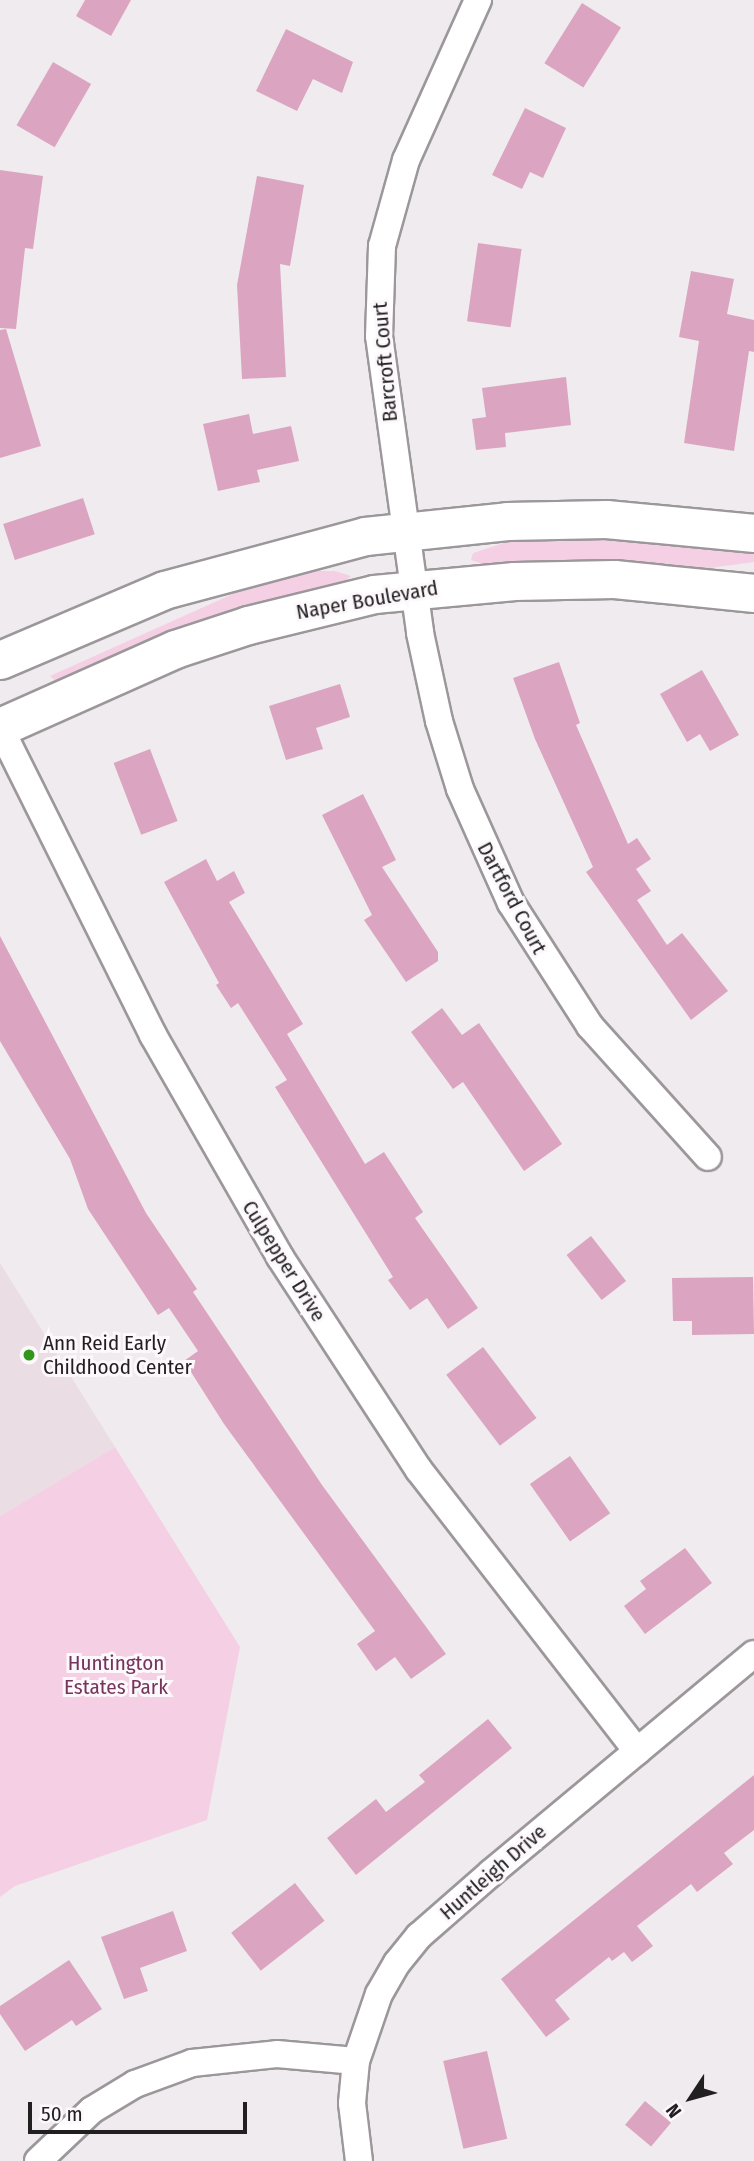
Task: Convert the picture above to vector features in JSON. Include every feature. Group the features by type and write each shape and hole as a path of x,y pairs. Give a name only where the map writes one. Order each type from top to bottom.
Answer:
{"main road":[{"path":"0,660 164,590 284,555 406,532 507,521 607,519 754,533"},
{"name":"Naper Boulevard","path":"0,727 87,684 200,641 320,605 414,588 614,579 754,593"}],"street":[{"name":"Barcroft Court","path":"414,588 379,336 382,246 406,160 478,0"},
{"name":"Dartford Court","path":"414,588 439,721 460,789 510,902 590,1026 708,1157"},
{"name":"Culpepper Drive","path":"0,727 153,1035 280,1257 419,1470 637,1751"},
{"name":"Huntleigh Drive","path":"359,2161 352,2103 356,2061 379,1994 419,1936 754,1654"},
{"path":"38,2161 92,2110 135,2084 192,2063 277,2054 356,2061"}],"shaded area":[{"name":"Ann Reid Early Childhood Center","path":"0,1263 115,1447 0,1516"}],"green space":[{"path":"513,540 658,540 744,550 754,554 754,562 710,568 488,566 471,560 473,553"},
{"path":"302,571 335,571 351,576 340,586 58,683 50,676 255,584"},
{"name":"Huntington Estates Park","path":"115,1447 240,1647 207,1820 15,1886 0,1897 0,1516"}],"building":[{"path":"85,0 131,0 111,36 76,16"},
{"path":"582,3 621,27 583,88 544,63"},
{"path":"286,29 353,62 342,93 313,79 297,111 256,91"},
{"path":"53,62 91,84 55,147 17,125"},
{"path":"525,108 566,128 543,178 530,172 522,189 492,175"},
{"path":"0,170 43,176 33,249 25,248 16,329 0,328"},
{"path":"257,176 304,185 290,266 280,264 286,377 242,379 237,285"},
{"path":"478,243 522,249 511,327 467,321"},
{"path":"691,271 734,279 727,314 754,320 754,352 749,351 734,451 684,443 699,341 679,337"},
{"path":"6,329 41,446 0,458 0,330"},
{"path":"566,377 571,425 505,433 506,447 476,450 472,419 486,417 482,388"},
{"path":"249,414 253,434 291,426 299,461 257,470 260,482 218,491 203,424"},
{"path":"83,498 95,534 15,560 3,524"},
{"path":"559,662 580,723 576,725 628,844 637,838 651,859 636,869 651,891 637,900 667,945 682,933 728,991 691,1020 586,872 593,867 535,739 513,678"},
{"path":"702,670 739,735 710,751 700,734 687,742 660,694"},
{"path":"340,684 350,717 316,728 323,749 286,760 269,706"},
{"path":"150,749 178,821 141,835 114,763"},
{"path":"363,794 396,860 382,867 438,952 438,961 406,982 364,920 372,915 322,815"},
{"path":"206,859 217,881 234,871 245,893 229,902 303,1024 287,1034 365,1164 384,1152 423,1212 415,1218 478,1308 448,1329 427,1298 410,1310 388,1280 393,1277 275,1087 287,1080 238,1003 231,1008 216,985 219,983 164,882"},
{"path":"0,936 146,1213 197,1289 193,1292 322,1485 446,1654 411,1679 395,1657 376,1671 357,1644 375,1631 224,1424 184,1361 198,1351 169,1308 158,1315 88,1209 70,1159 0,1041"},
{"path":"442,1008 462,1035 479,1023 562,1144 524,1171 463,1082 453,1089 411,1032"},
{"path":"591,1236 626,1281 602,1300 567,1255"},
{"path":"753,1277 754,1334 692,1335 692,1321 673,1321 672,1278"},
{"path":"483,1347 537,1418 500,1446 446,1375"},
{"path":"570,1456 610,1513 570,1541 530,1484"},
{"path":"685,1548 712,1583 645,1634 624,1606 646,1589 640,1581"},
{"path":"488,1719 512,1748 356,1875 327,1838 376,1799 386,1812 425,1782 419,1775"},
{"path":"754,1775 754,1830 724,1853 733,1864 697,1892 691,1884 637,1926 653,1946 632,1962 624,1952 612,1961 609,1957 555,2000 570,2019 546,2037 501,1979"},
{"path":"295,1883 325,1921 261,1971 231,1933"},
{"path":"173,1911 187,1951 140,1968 148,1991 124,1999 101,1937"},
{"path":"69,1960 102,2009 76,2026 72,2020 25,2051 0,2014 0,2006"},
{"path":"487,2051 507,2139 463,2149 443,2061"},
{"path":"645,2101 671,2123 651,2147 625,2125"}],"place":[{"name":"Ann Reid Early Childhood Center","path":"29,1355"}]}
